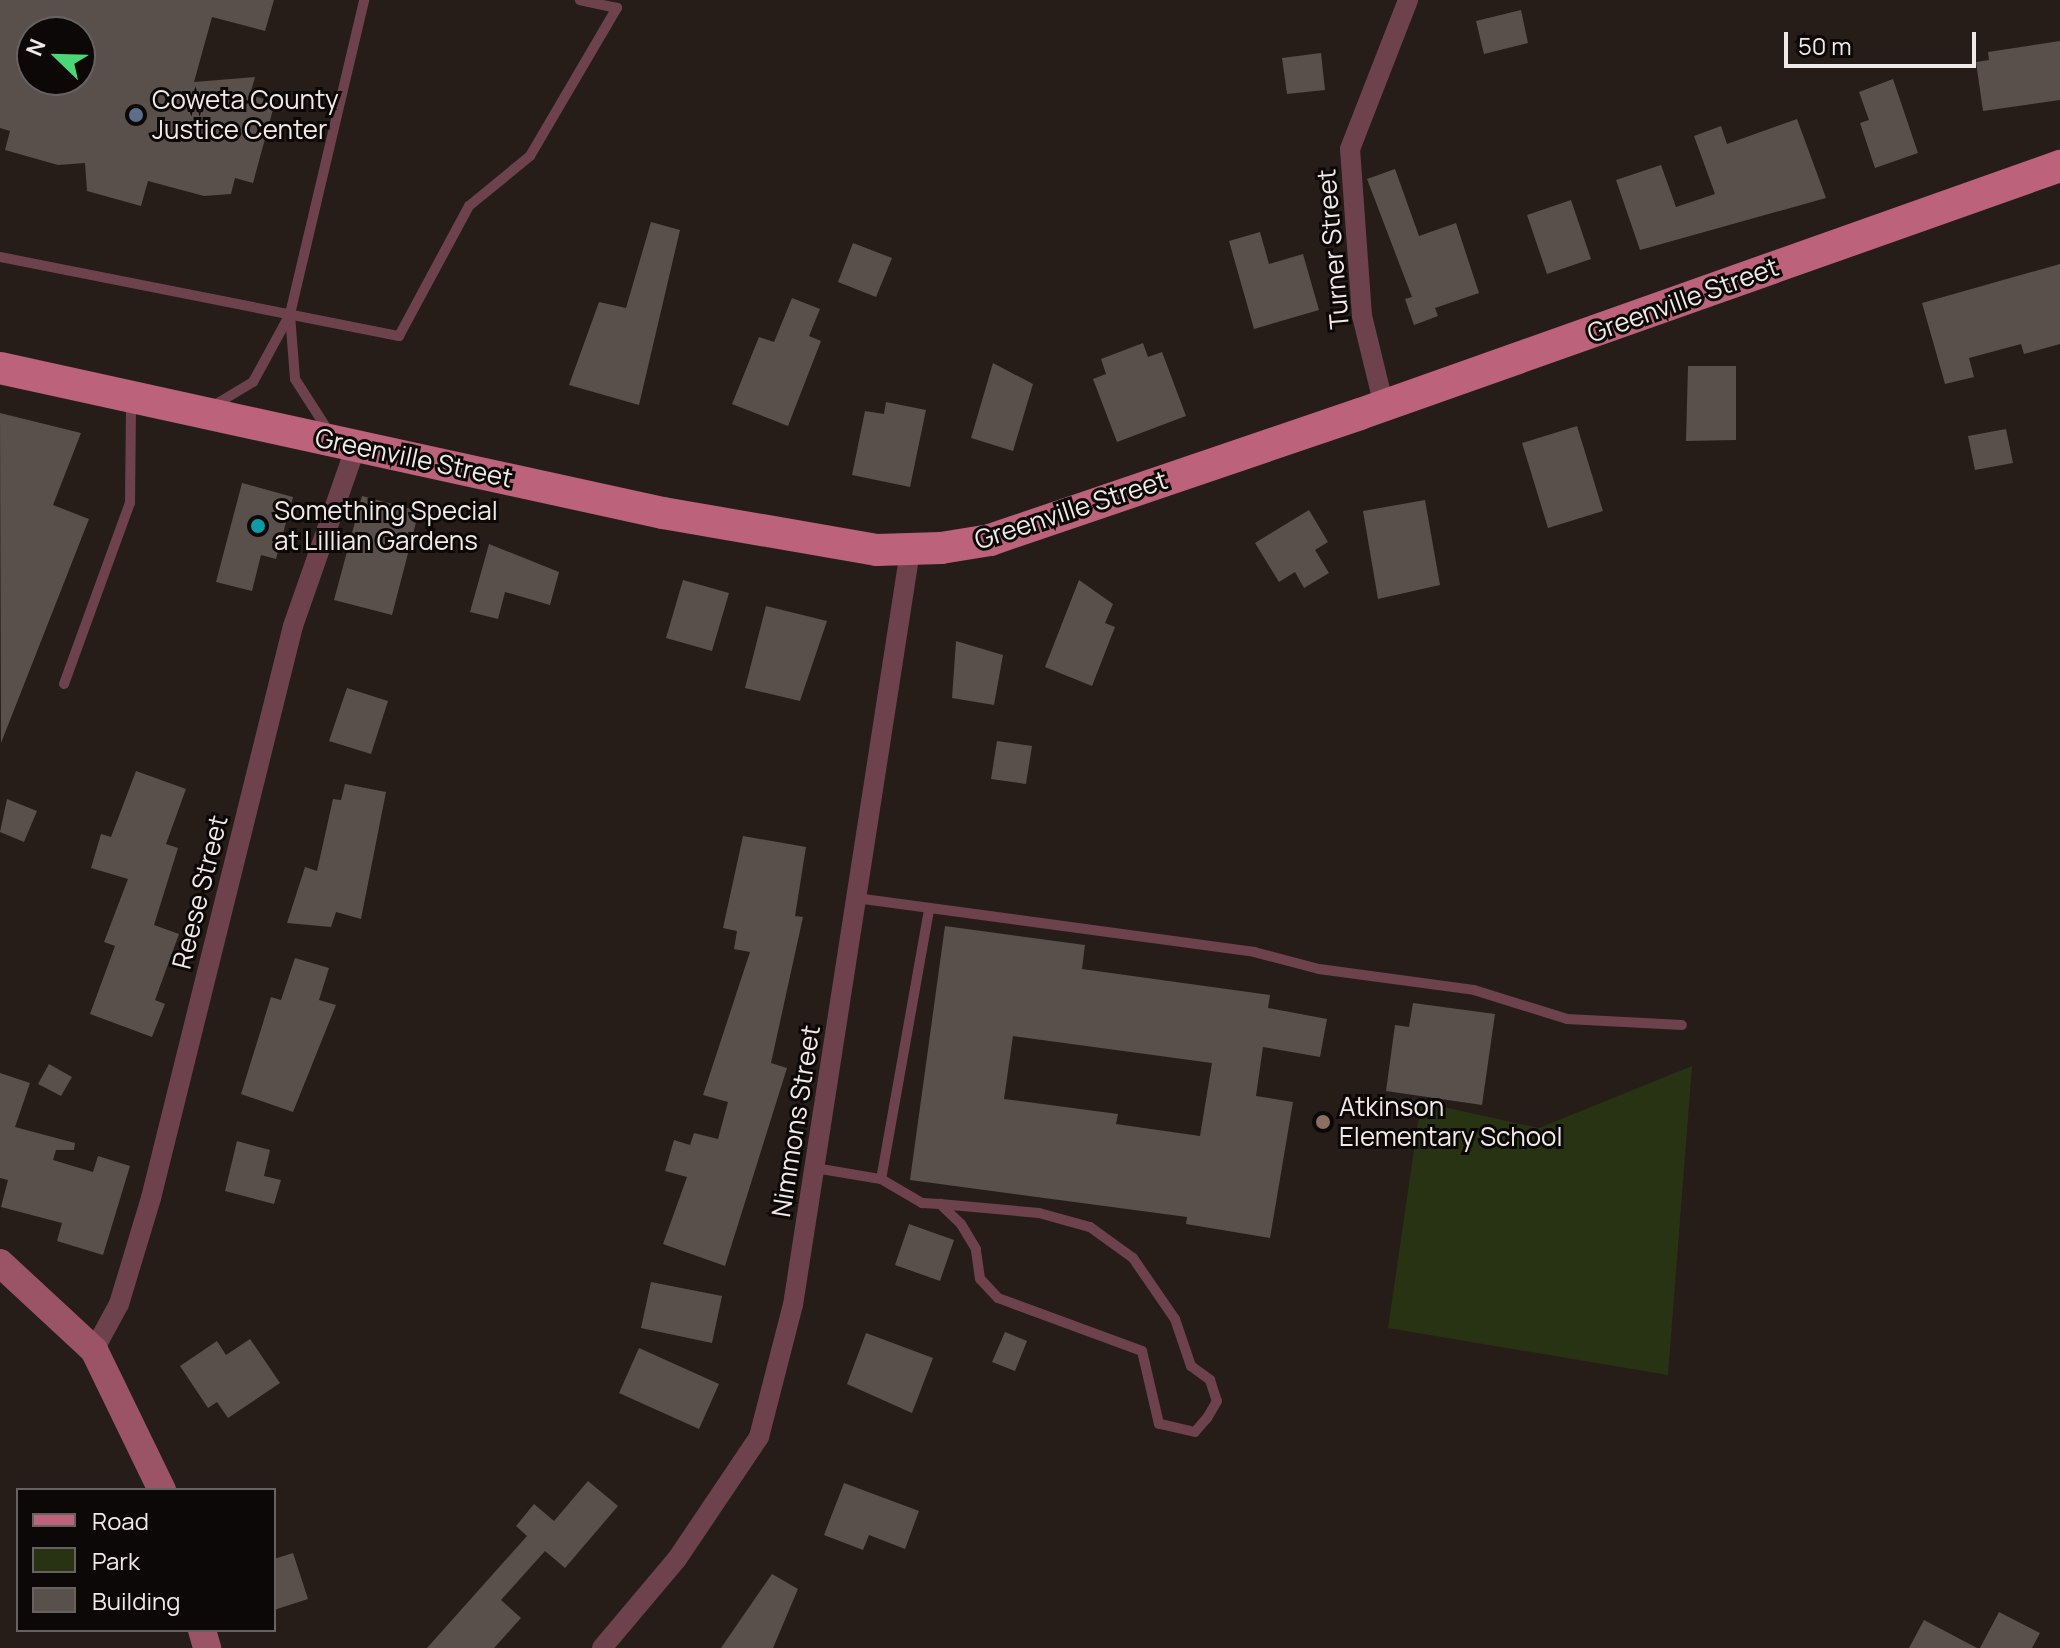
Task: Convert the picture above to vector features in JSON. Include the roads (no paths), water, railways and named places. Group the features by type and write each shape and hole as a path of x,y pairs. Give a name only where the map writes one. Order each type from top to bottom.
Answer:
{"main road":[{"name":"Greenville Street","path":"0,368 663,513 910,551 990,540 1384,406 2060,166"}],"street":[{"name":"Turner Street","path":"1384,406 1362,316 1350,149 1408,0"},
{"name":"Reese Street","path":"94,1350 119,1304 151,1198 293,626 346,444"},
{"name":"Nimmons Street","path":"602,1648 677,1559 759,1437 793,1305 910,551"},
{"path":"0,1263 94,1350 161,1488"}],"lane":[{"path":"204,411 253,382 290,314 364,0"},
{"path":"0,257 399,336 469,206 530,156 617,8 580,0"},
{"path":"290,314 298,389 346,444"},
{"path":"64,684 130,503 131,395"},
{"path":"856,898 929,910 945,905 1254,952 1319,969 1474,990 1567,1019 1682,1025"},
{"path":"881,1179 929,910"},
{"path":"815,1168 881,1179 922,1203 940,1204 1039,1213 1090,1227 1133,1258 1175,1319 1191,1366 1210,1380 1217,1401 1207,1418 1195,1432 1159,1424 1142,1351 998,1298 980,1279 976,1249 961,1224 940,1204"}],"place":[{"name":"Coweta County Justice Center","path":"136,115"},
{"name":"Something Special at Lillian Gardens","path":"258,526"},
{"name":"Atkinson Elementary School","path":"1323,1122"}]}
